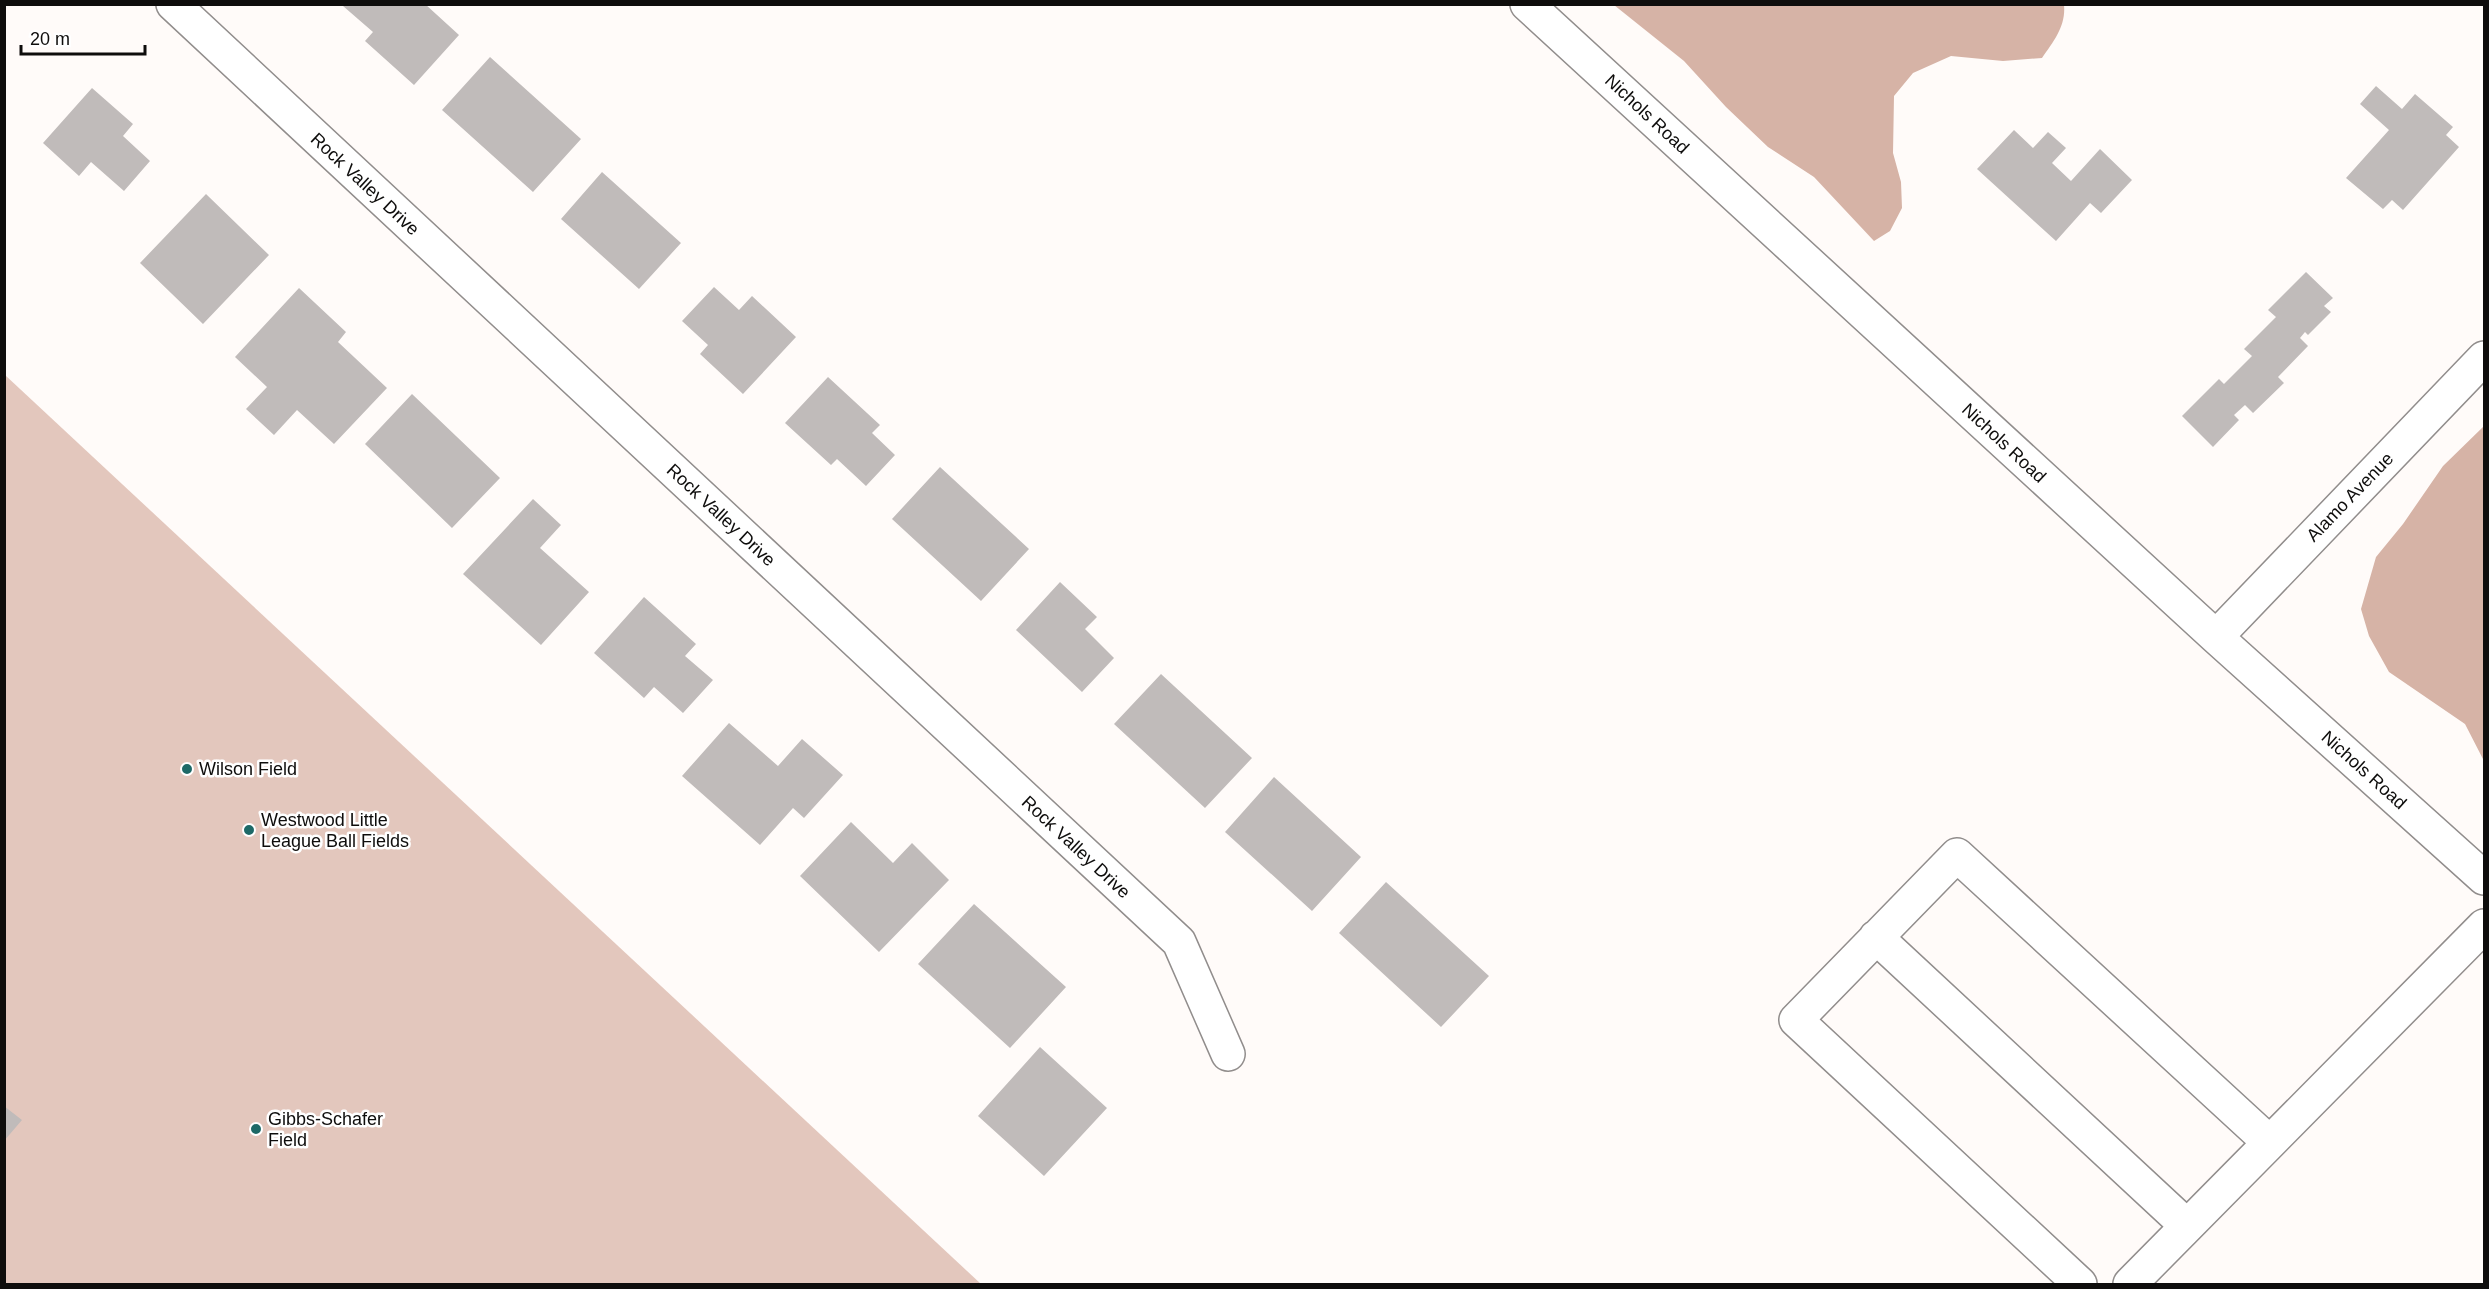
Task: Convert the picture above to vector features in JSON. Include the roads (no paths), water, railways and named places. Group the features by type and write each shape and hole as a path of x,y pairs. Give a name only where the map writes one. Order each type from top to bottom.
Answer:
{"street":[{"name":"Rock Valley Drive","path":"173,4 1179,942 1228,1054"},
{"name":"Nichols Road","path":"1527,4 2216,637 2484,878"},
{"name":"Alamo Avenue","path":"2216,637 2484,357"},
{"path":"2080,1284 1796,1020 1957,855 2269,1143"},
{"path":"2130,1284 2484,926"},
{"path":"1876,938 2187,1226"}],"place":[{"name":"Wilson Field","path":"187,769"},
{"name":"Westwood Little League Ball Fields","path":"249,830"},
{"name":"Gibbs-Schafer Field","path":"256,1129"}]}
